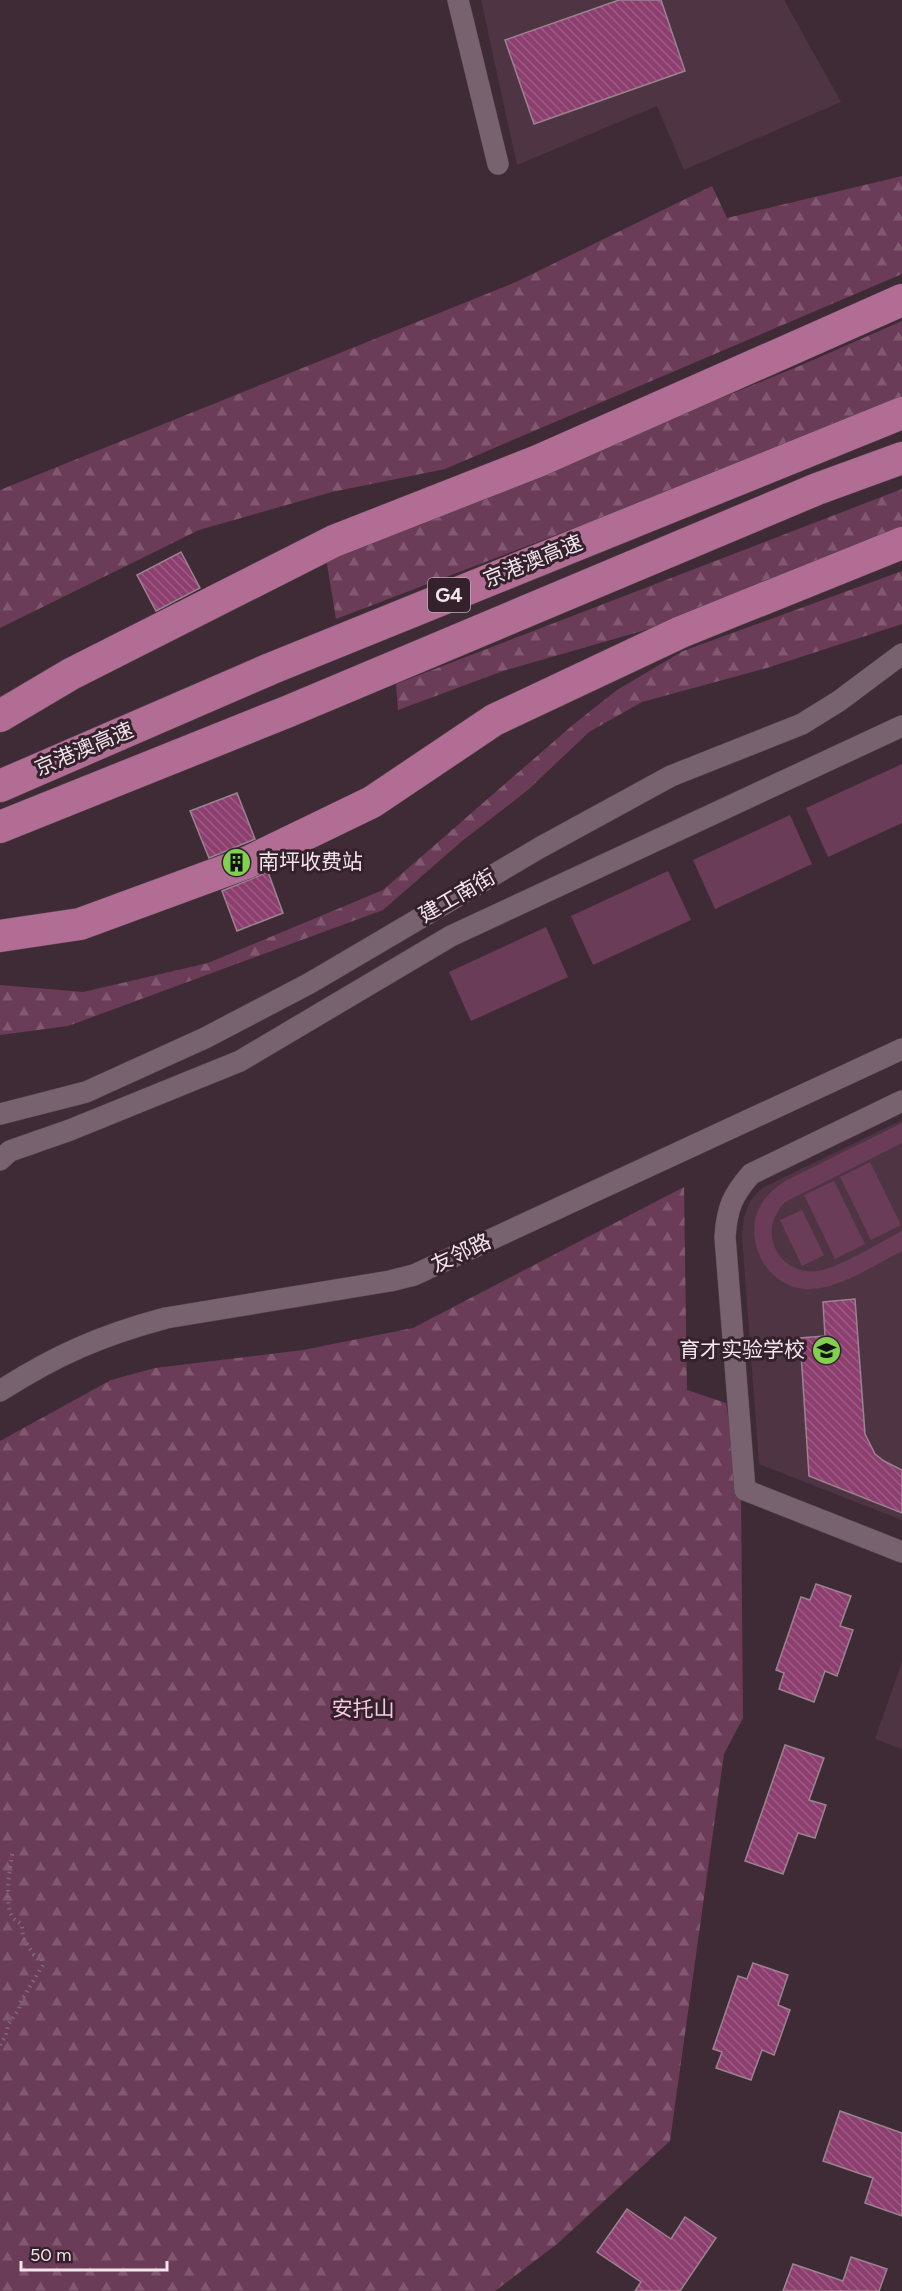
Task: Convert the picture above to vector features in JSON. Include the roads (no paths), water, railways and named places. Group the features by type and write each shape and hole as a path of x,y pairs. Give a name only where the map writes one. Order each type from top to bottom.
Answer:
{"highway":[{"path":"0,716 71,674 334,541 538,461 902,300"},
{"name":"京港澳高速","path":"0,786 270,669 902,413"},
{"name":"京港澳高速","path":"0,828 289,711 817,489 902,458"},
{"path":"0,936 80,924 246,863 372,802 494,720 681,632 902,543"}],"street":[{"path":"458,0 498,164"},
{"name":"建工南街","path":"0,1114 86,1092 205,1038 310,983 541,847 671,777 802,724 839,701 902,654"},
{"path":"0,1160 10,1151 70,1130 240,1061 451,936 902,726"},
{"name":"友邻路","path":"0,1391 60,1355 116,1331 166,1318 390,1281 414,1275 902,1049"},
{"path":"902,1101 751,1174 735,1192 726,1213 725,1237 745,1490 902,1552"}],"place":[{"name":"南坪收费站","path":"237,862"},
{"name":"育才实验学校","path":"826,1350"}],"park label":[{"name":"安托山","path":"363,1709"}]}
